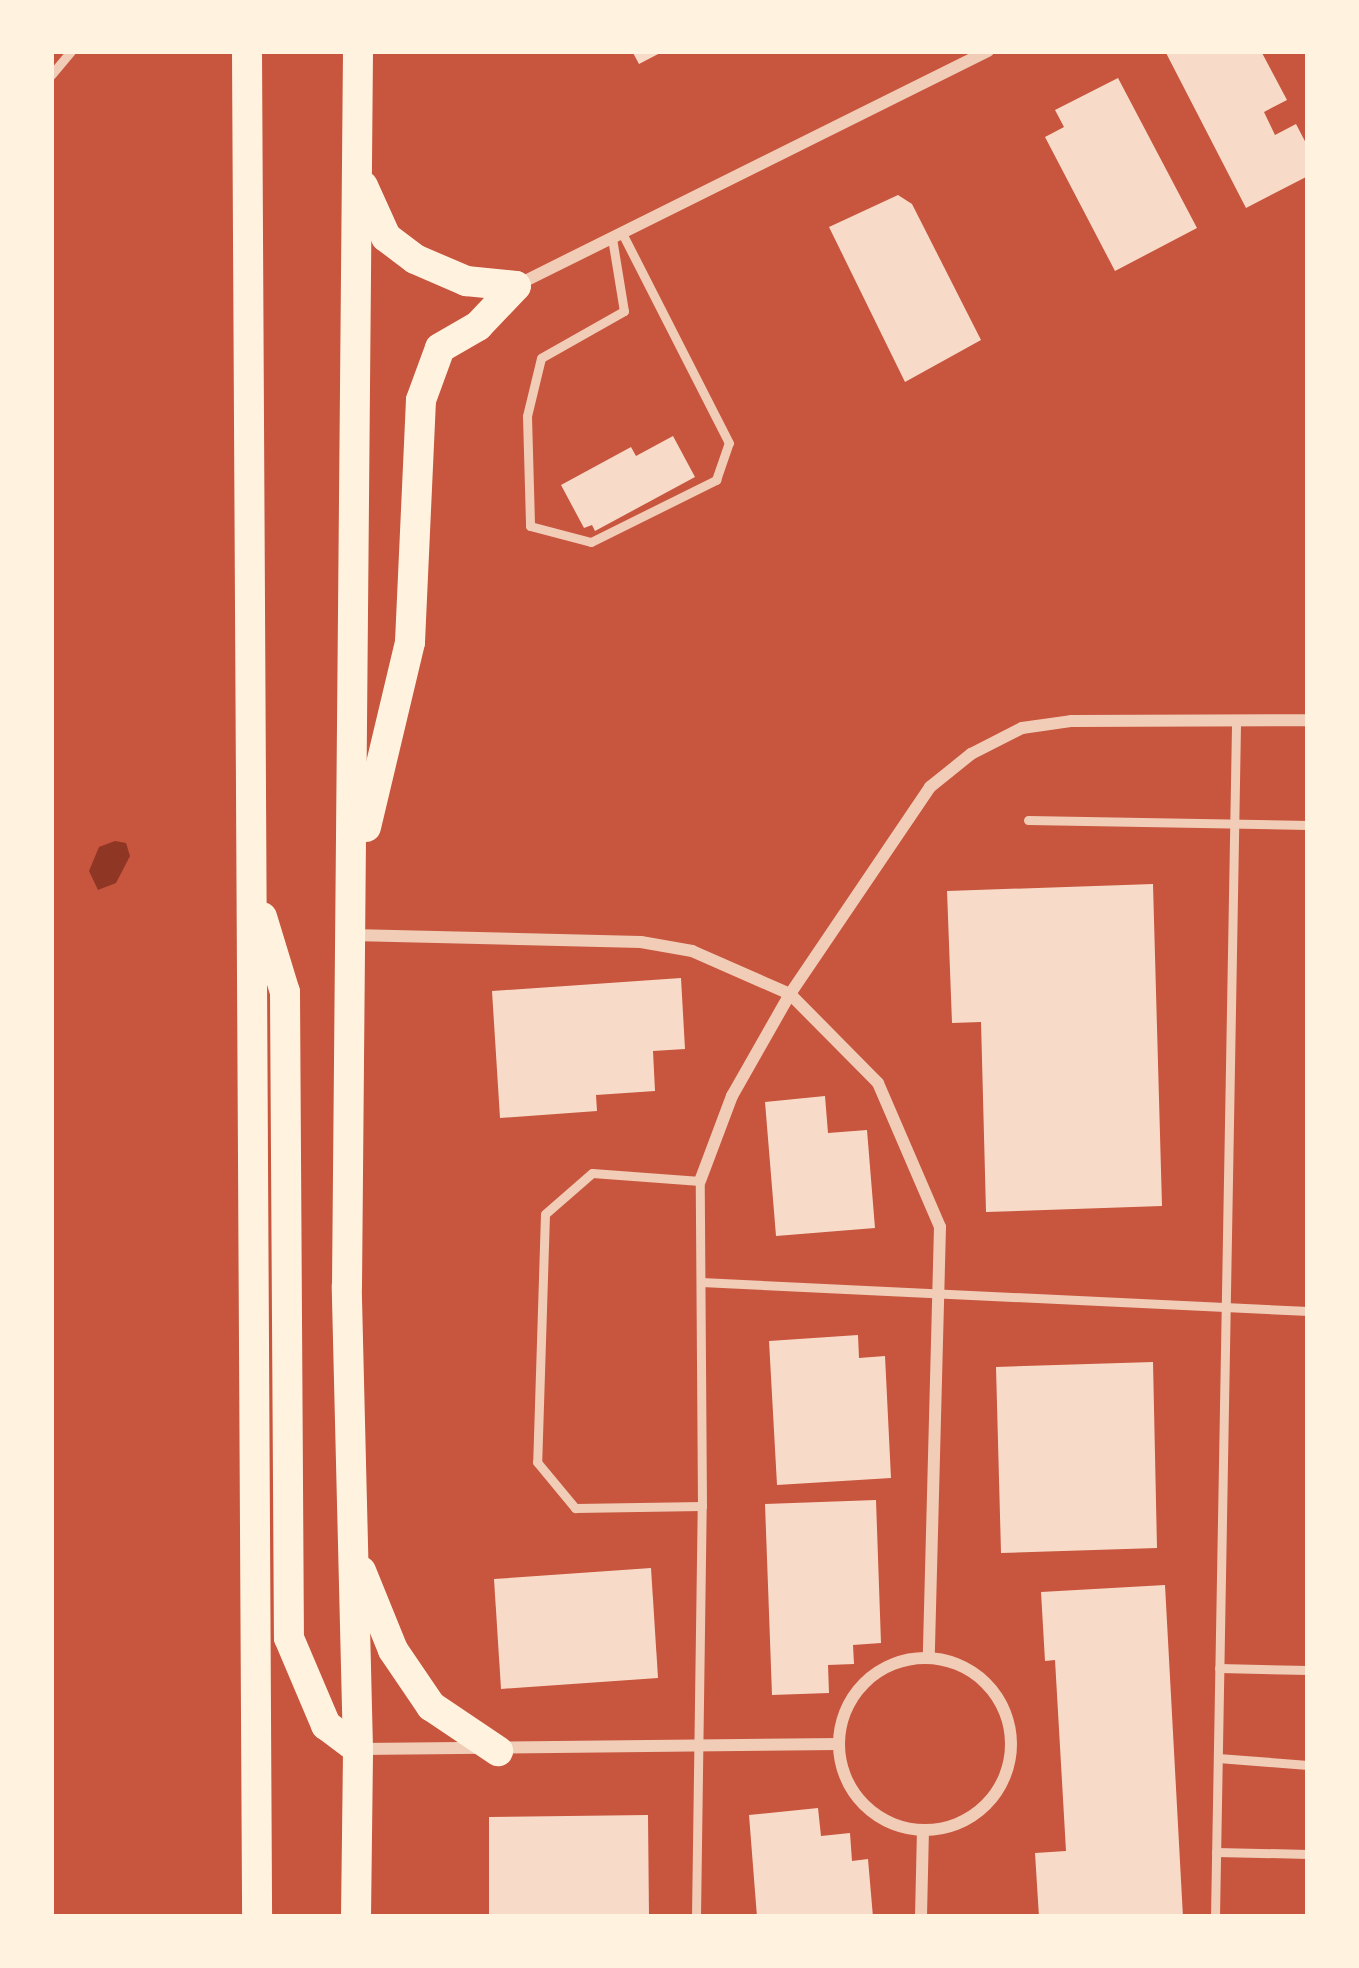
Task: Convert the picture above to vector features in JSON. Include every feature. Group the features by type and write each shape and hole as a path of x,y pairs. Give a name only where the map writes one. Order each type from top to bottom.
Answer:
{"main road":[{"path":"247,51 257,1917"},
{"path":"356,1917 358,1749 347,1286 358,51"},
{"path":"382,51 358,161 386,237 415,259 466,281 516,286"},
{"path":"354,880 410,642 421,400 440,348 478,326 516,286"},
{"path":"251,883 285,992 289,1638 326,1725 358,1749"},
{"path":"353,1553 393,1650 431,1706 498,1751"}],"street":[{"path":"516,286 988,51"},
{"path":"700,1181 732,1096 790,994 930,787 971,754 1022,728 1071,721 1308,720"},
{"path":"352,935 641,942 727,962 790,994 878,1083 940,1227 929,1658"},
{"path":"929,1658 957,1664 982,1678 1000,1701 1011,1728 1011,1756 1002,1784 985,1807 961,1823 923,1830 878,1817 857,1798 843,1772 838,1744 856,1693 877,1673 902,1661 929,1658"},
{"path":"358,1749 838,1744"},
{"path":"921,1917 923,1830"}],"lane":[{"path":"51,75 71,51"},
{"path":"617,236 729,443 716,480 591,542 530,526 527,416 542,358 624,310 617,236"},
{"path":"1215,1917 1236,720"},
{"path":"1028,820 1308,825"},
{"path":"696,1917 702,1506 700,1181 592,1173 544,1214 537,1462 574,1508 702,1506"},
{"path":"701,1282 1308,1311"},
{"path":"1219,1668 1308,1670"},
{"path":"1218,1758 1308,1765"},
{"path":"1216,1852 1308,1854"}],"shaded area":[{"path":"126,843 130,856 116,883 98,890 89,871 99,847"}],"building":[{"path":"632,51 664,51 639,64"},
{"path":"1165,51 1261,51 1287,100 1264,112 1275,135 1296,124 1308,147 1308,176 1246,208"},
{"path":"1118,78 1197,228 1115,271 1045,137 1064,127 1055,110"},
{"path":"898,195 912,204 981,340 905,382 829,227"},
{"path":"673,436 695,477 595,531 592,525 584,528 561,485 631,447 636,456"},
{"path":"1153,884 1162,1206 986,1212 981,1022 952,1023 947,891"},
{"path":"681,978 685,1049 653,1051 655,1091 596,1095 597,1111 500,1118 492,991"},
{"path":"825,1096 828,1133 867,1130 875,1228 776,1236 765,1102"},
{"path":"858,1335 859,1358 885,1356 891,1478 777,1485 769,1341"},
{"path":"1153,1362 1157,1548 1001,1553 996,1367"},
{"path":"876,1500 881,1643 853,1645 854,1664 828,1665 829,1693 772,1695 765,1504"},
{"path":"651,1568 658,1678 501,1689 494,1579"},
{"path":"1165,1585 1183,1917 1039,1917 1035,1853 1066,1851 1055,1660 1045,1661 1041,1592"},
{"path":"818,1808 821,1836 850,1833 852,1861 868,1859 873,1917 757,1917 749,1815"},
{"path":"648,1815 649,1917 489,1917 489,1817"}]}
